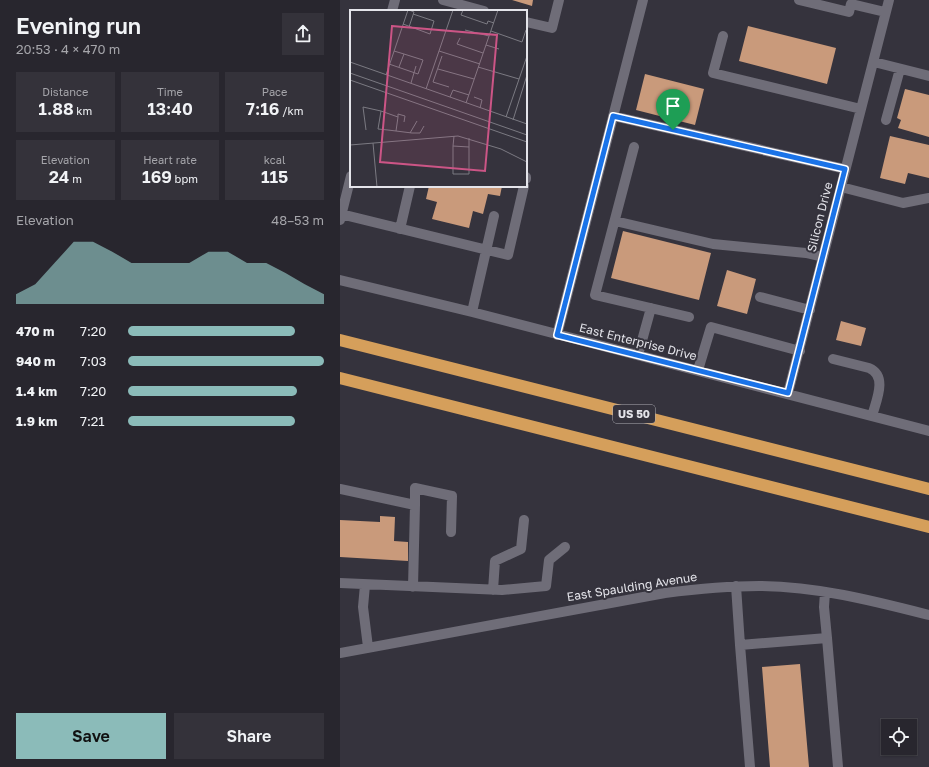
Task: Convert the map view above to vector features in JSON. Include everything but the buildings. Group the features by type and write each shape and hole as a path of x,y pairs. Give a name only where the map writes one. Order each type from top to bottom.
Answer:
{"highway":[{"name":"US 50","path":"340,340 929,489"},
{"path":"340,378 929,527"}],"street":[{"path":"392,10 395,0"},
{"path":"443,0 480,10"},
{"path":"527,22 552,28 559,0"},
{"path":"557,335 643,0"},
{"path":"799,0 849,12 851,4 885,12"},
{"name":"Silicon Drive","path":"788,393 874,62 888,0"},
{"path":"723,36 713,73 861,109"},
{"path":"874,62 929,76"},
{"path":"886,120 900,69"},
{"path":"613,116 845,169"},
{"path":"634,147 595,295 689,317"},
{"path":"350,180 341,217 400,229 508,255 524,187"},
{"path":"400,229 410,187"},
{"path":"841,187 904,203 929,198"},
{"path":"472,312 494,216"},
{"path":"615,221 713,244 823,256"},
{"name":"East Enterprise Drive","path":"340,280 472,312 788,393 929,431"},
{"path":"760,297 810,310"},
{"path":"638,355 651,308"},
{"path":"698,370 711,327 800,351"},
{"path":"833,359 869,368 878,374 880,386 872,416"},
{"path":"413,587 415,488 452,496 451,532"},
{"path":"340,489 415,505"},
{"path":"493,590 495,561 521,549 524,520"},
{"path":"340,583 493,590 546,586 549,560 566,547"},
{"path":"364,585 363,607 368,648"},
{"path":"736,586 750,767"},
{"name":"East Spaulding Avenue","path":"340,653 665,593 736,586 760,586 825,592 929,615"},
{"path":"825,592 824,607 838,767"},
{"path":"740,644 827,638"}],"route":[{"path":"613,116 673,130 845,169 800,351 788,393 557,335 613,116"}]}
